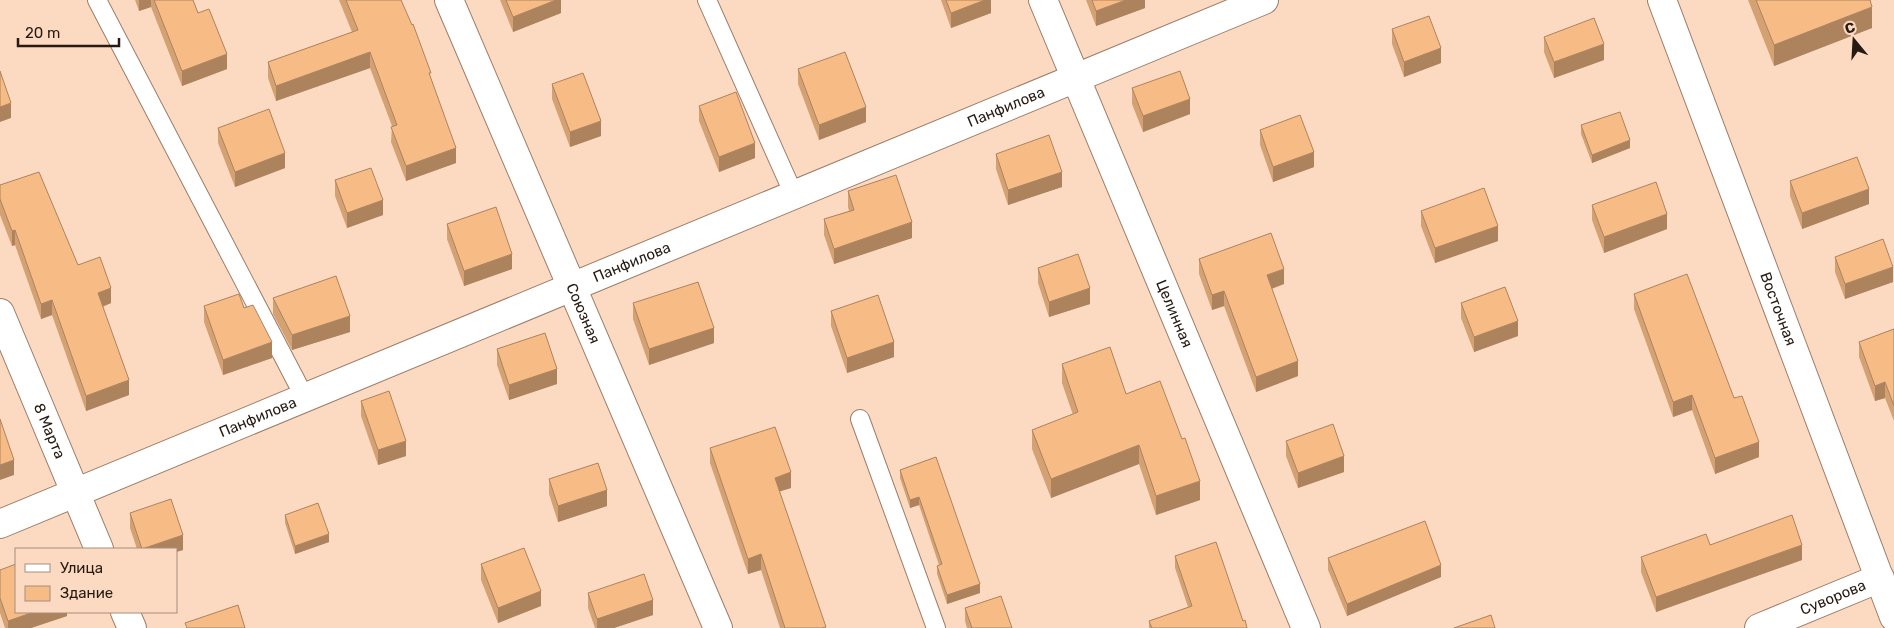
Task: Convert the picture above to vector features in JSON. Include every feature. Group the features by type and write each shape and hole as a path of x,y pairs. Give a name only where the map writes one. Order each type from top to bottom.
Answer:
{"street":[{"name":"Союзная","path":"449,0 718,628"},
{"name":"Целинная","path":"1043,0 1306,628"},
{"name":"Панфилова","path":"0,524 1264,0"},
{"name":"Восточная","path":"1662,0 1894,617"},
{"name":"8 Марта","path":"0,313 99,548"},
{"name":"Суворова","path":"1759,628 1880,578"},
{"path":"125,613 132,628"}],"lane":[{"path":"97,0 305,398"},
{"path":"706,0 794,195"},
{"path":"860,419 936,628"}],"building":[{"path":"154,0 193,0 198,13 209,9 227,54 182,71"},
{"path":"346,0 401,0 413,24 456,148 406,166 391,127 397,125 370,52 276,86 268,62 358,30"},
{"path":"506,0 556,0 513,17"},
{"path":"946,0 985,0 951,13"},
{"path":"1092,0 1126,0 1096,11"},
{"path":"1756,0 1870,0 1872,7 1774,45"},
{"path":"1429,16 1441,48 1404,62 1392,29"},
{"path":"1594,18 1604,44 1554,62 1544,37"},
{"path":"845,52 866,107 819,125 798,69"},
{"path":"0,71 11,103 0,107"},
{"path":"1180,71 1190,99 1143,116 1132,88"},
{"path":"583,73 601,121 570,132 552,84"},
{"path":"736,92 755,143 719,157 699,106"},
{"path":"269,109 285,153 235,172 218,128"},
{"path":"1620,112 1630,140 1592,155 1581,125"},
{"path":"1300,115 1314,152 1273,167 1260,130"},
{"path":"1049,135 1062,172 1008,190 996,154"},
{"path":"1857,157 1869,189 1802,213 1790,181"},
{"path":"371,168 383,200 347,213 335,180"},
{"path":"39,172 78,265 100,257 111,288 98,293 129,380 86,396 52,300 41,304 15,230 12,231 0,199 0,185"},
{"path":"896,175 912,222 834,249 824,219 854,210 848,191"},
{"path":"1656,182 1667,214 1604,237 1592,205"},
{"path":"1484,188 1498,226 1435,248 1421,211"},
{"path":"496,207 512,254 464,271 447,224"},
{"path":"1271,233 1284,269 1267,275 1298,361 1256,377 1224,291 1212,295 1199,259"},
{"path":"1883,239 1893,267 1845,284 1835,257"},
{"path":"1078,254 1090,288 1049,302 1038,268"},
{"path":"1687,274 1734,398 1742,396 1759,442 1715,458 1692,395 1673,402 1634,294"},
{"path":"336,276 350,316 292,335 273,298"},
{"path":"698,282 714,328 649,349 633,303"},
{"path":"1505,287 1518,321 1474,337 1461,303"},
{"path":"239,294 244,308 253,305 272,342 223,360 204,306"},
{"path":"878,295 894,342 847,358 831,311"},
{"path":"1894,329 1894,406 1885,382 1875,386 1859,342"},
{"path":"545,333 557,369 509,385 497,349"},
{"path":"1110,347 1126,394 1160,381 1182,439 1185,438 1200,481 1156,496 1139,445 1051,479 1032,430 1078,412 1062,364"},
{"path":"389,391 406,441 378,450 361,401"},
{"path":"0,419 14,460 0,465"},
{"path":"1333,424 1344,456 1298,473 1286,441"},
{"path":"775,427 791,472 775,478 826,627 822,628 785,628 761,554 748,559 710,448"},
{"path":"936,457 980,584 947,595 937,566 942,564 919,497 910,500 900,470"},
{"path":"598,463 607,490 558,506 549,479"},
{"path":"171,499 183,535 142,548 130,513"},
{"path":"318,503 329,534 295,546 285,515"},
{"path":"1792,515 1802,545 1656,597 1641,557 1706,534 1710,545"},
{"path":"1425,521 1441,565 1347,604 1328,558"},
{"path":"1216,542 1247,628 1152,628 1149,621 1192,606 1175,556"},
{"path":"524,548 541,591 498,608 481,564"},
{"path":"15,564 15,613 31,613 8,621 0,598 0,570"},
{"path":"644,574 653,600 597,619 588,593"},
{"path":"1001,596 1012,628 972,628 965,608"},
{"path":"238,605 245,628 187,628 185,623"},
{"path":"1491,615 1495,628 1454,628"}]}
